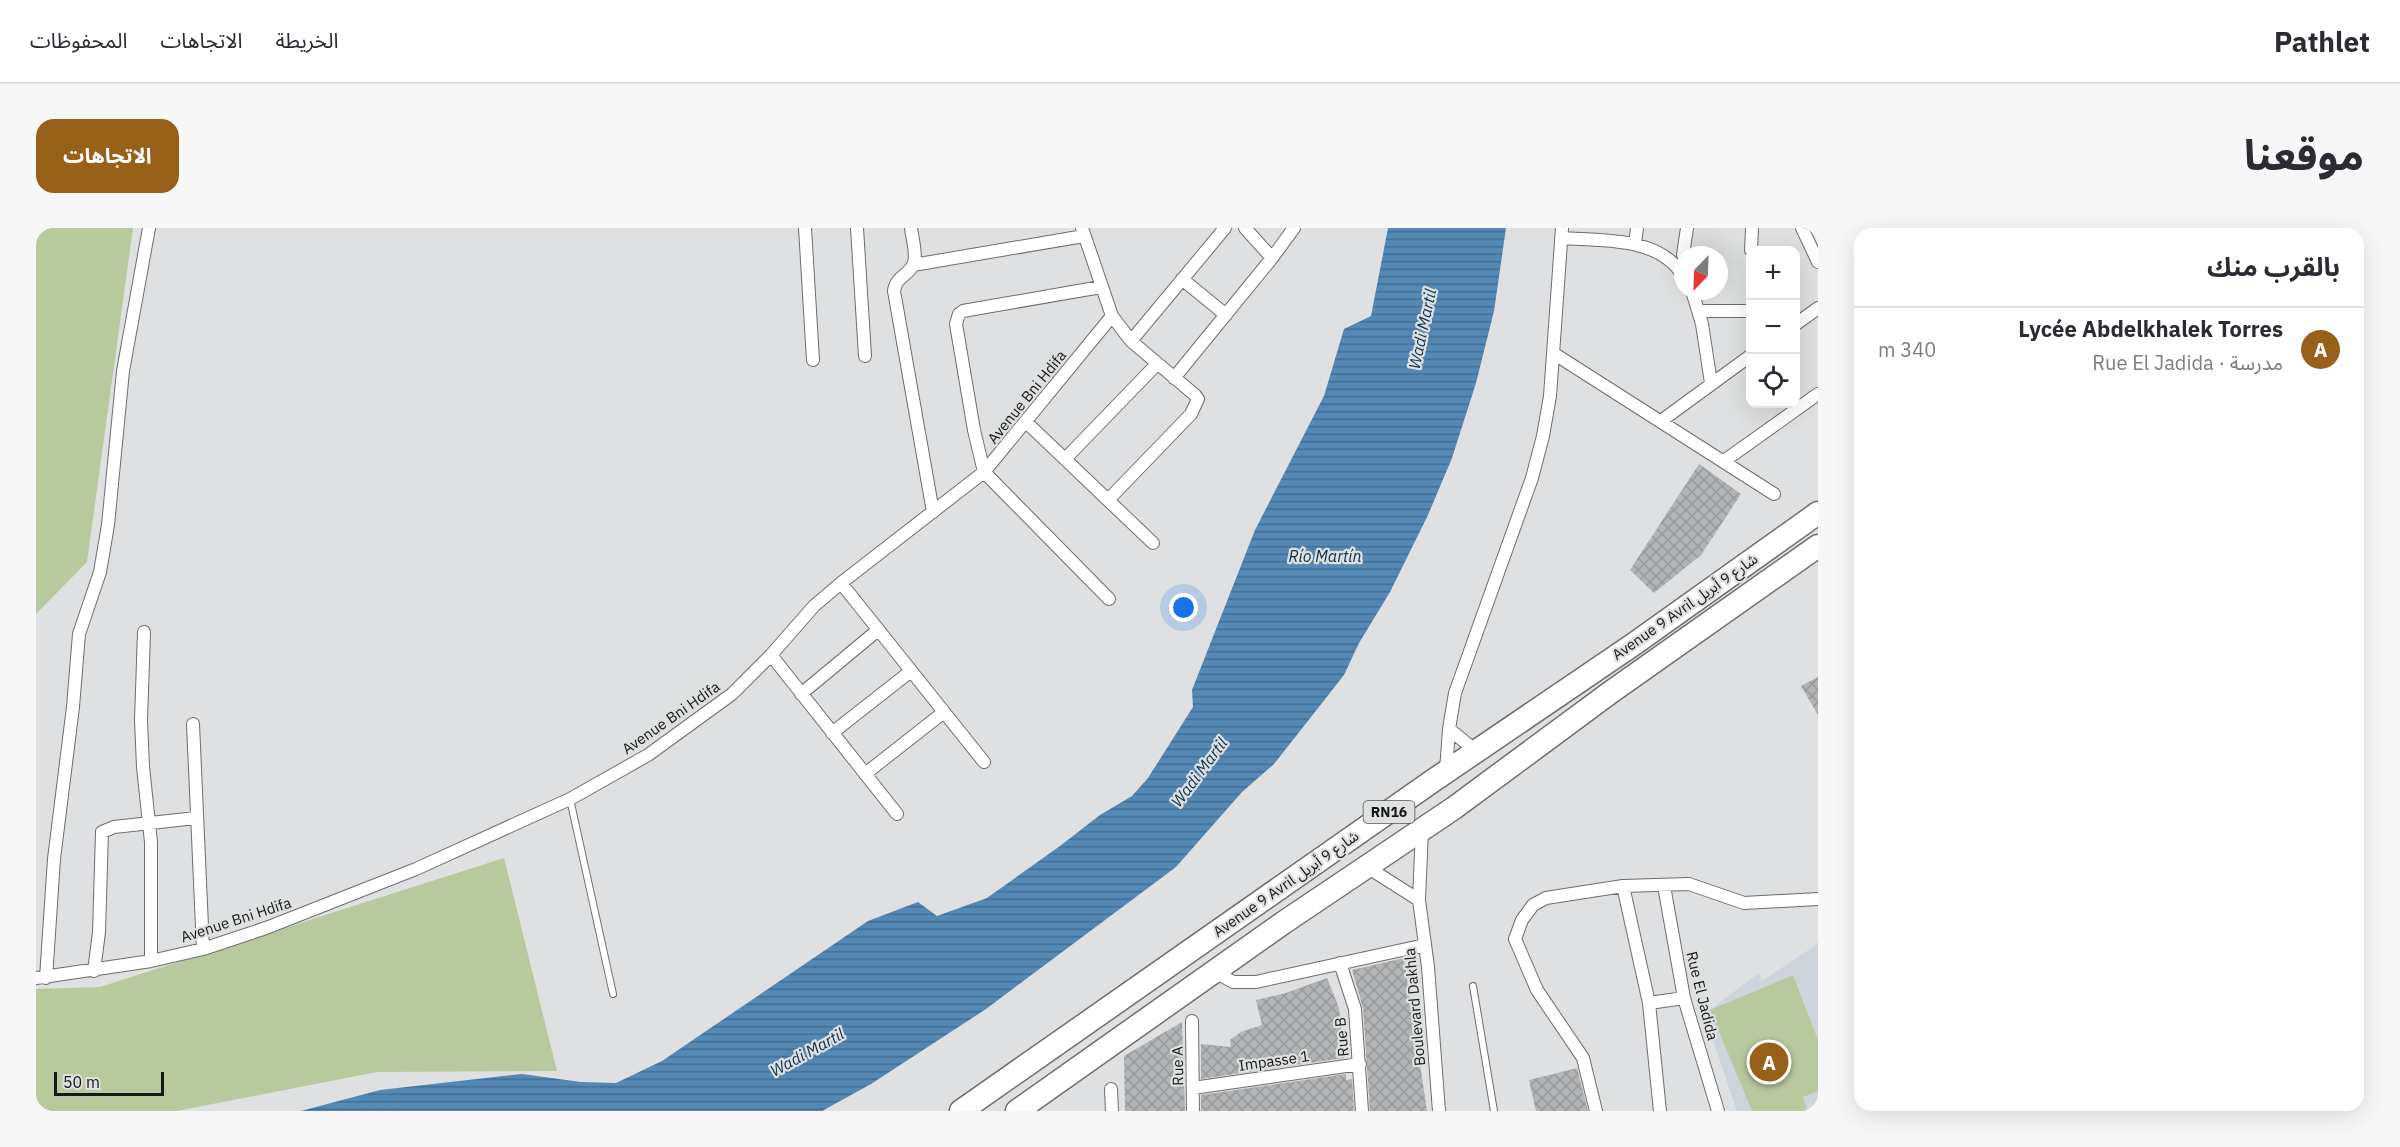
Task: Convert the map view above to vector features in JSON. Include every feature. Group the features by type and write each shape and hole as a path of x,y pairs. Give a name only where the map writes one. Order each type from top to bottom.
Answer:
{"highway":[{"name":"Avenue 9 Avril شارع 9 أبريل","path":"961,1111 1446,771 1634,644 1818,513"},
{"name":"Avenue 9 Avril شارع 9 أبريل","path":"1017,1111 1422,830 1611,692 1818,546"}],"street":[{"path":"41,978 73,707 79,634 102,560 108,525 123,371 149,228"},
{"path":"805,228 813,360"},
{"path":"857,228 865,356"},
{"path":"911,228 915,259 907,273 898,279 894,291 933,512"},
{"path":"1131,341 1225,228"},
{"path":"1245,228 1272,258"},
{"path":"1174,378 1294,228"},
{"path":"1635,244 1637,228"},
{"path":"1684,246 1687,228"},
{"path":"1751,246 1752,228"},
{"path":"1802,228 1818,262"},
{"path":"913,264 1083,232 1112,316 1131,341 1198,399 1195,408 1108,500"},
{"path":"1446,771 1449,729 1455,693 1532,478 1550,396 1562,233 1635,244 1668,258 1674,265"},
{"path":"1182,279 1226,315"},
{"path":"1101,287 959,314 956,324 974,430 984,472 1109,599"},
{"path":"1695,300 1711,383"},
{"path":"1800,321 1818,308"},
{"path":"1698,311 1746,311"},
{"name":"Avenue Bni Hdifa","path":"41,978 151,961 203,949 333,904 416,870 570,799 648,755 694,724 732,694 771,655 814,606 984,472 1112,316"},
{"path":"1553,353 1774,494"},
{"path":"1661,421 1746,359"},
{"path":"1065,459 1157,364"},
{"path":"1724,461 1818,394"},
{"path":"1026,422 1153,543"},
{"path":"841,583 984,762"},
{"path":"801,693 878,630"},
{"path":"144,632 141,720 143,767 151,842 151,961"},
{"path":"771,655 897,814"},
{"path":"832,733 911,671"},
{"path":"865,774 944,712"},
{"path":"193,723 203,949"},
{"path":"1449,729 1476,751"},
{"path":"94,971 99,932 102,832 114,827 196,818"},
{"name":"Boulevard Dakhla","path":"1422,830 1419,900 1439,1111"},
{"path":"1367,867 1419,900"},
{"path":"1596,1111 1583,1058 1537,990 1515,939 1522,920 1533,905 1546,898 1623,886 1689,884 1744,903 1818,899"},
{"path":"1623,886 1649,1003 1660,1111"},
{"name":"Rue El Jadida","path":"1664,886 1684,998 1718,1111"},
{"path":"1215,972 1225,979 1240,983 1425,945"},
{"name":"Rue B","path":"1340,963 1355,1009 1362,1111"},
{"path":"1649,1003 1684,998"},
{"name":"Rue A","path":"1192,1020 1193,1111"},
{"name":"Impasse 1","path":"1193,1088 1360,1064"},
{"path":"1111,1089 1112,1111"}],"lane":[{"path":"570,799 613,994"},
{"path":"1473,986 1494,1111"}],"shaded area":[{"path":"1818,941 1818,1111 1737,1111 1704,1014 1759,973 1762,981 1816,945"}],"green space":[{"path":"36,228 133,228 87,562 36,614"},
{"path":"504,858 557,1071 377,1072 177,1111 36,1111 36,989 100,987"},
{"path":"1793,975 1818,1040 1818,1091 1803,1097 1807,1111 1752,1111 1710,1010"}],"water":[{"name":"Río Martín","path":"1388,228 1506,228 1494,311 1476,383 1452,458 1428,515 1390,592 1359,643 1344,675 1274,764 1242,792 1176,867 986,1009 871,1084 822,1111 301,1111 380,1090 522,1074 581,1082 616,1083 662,1061 868,921 918,902 937,916 987,898 1100,815 1132,796 1148,778 1193,707 1192,690 1255,530 1324,396 1344,329 1371,316"}],"building":[{"path":"1699,464 1741,494 1701,555 1654,593 1630,570"},
{"path":"1818,677 1818,715 1801,686"},
{"path":"1404,958 1427,1111 1370,1111 1363,1008 1352,970"},
{"path":"1327,978 1339,1008 1344,1058 1201,1079 1201,1044 1231,1047 1230,1040 1241,1032 1262,1025 1256,1000 1286,993"},
{"path":"1182,1022 1185,1111 1125,1111 1124,1056"},
{"path":"1577,1068 1588,1111 1536,1111 1529,1080"},
{"path":"1346,1074 1346,1080 1352,1079 1354,1111 1201,1111 1201,1095"}],"place":[{"name":"Lycée Abdelkhalek Torres","path":"1769,1062"}],"water label":[{"name":"Wadi Martil","path":"1422,329"},
{"name":"Wadi Martil","path":"1199,772"},
{"name":"Wadi Martil","path":"807,1052"}]}
